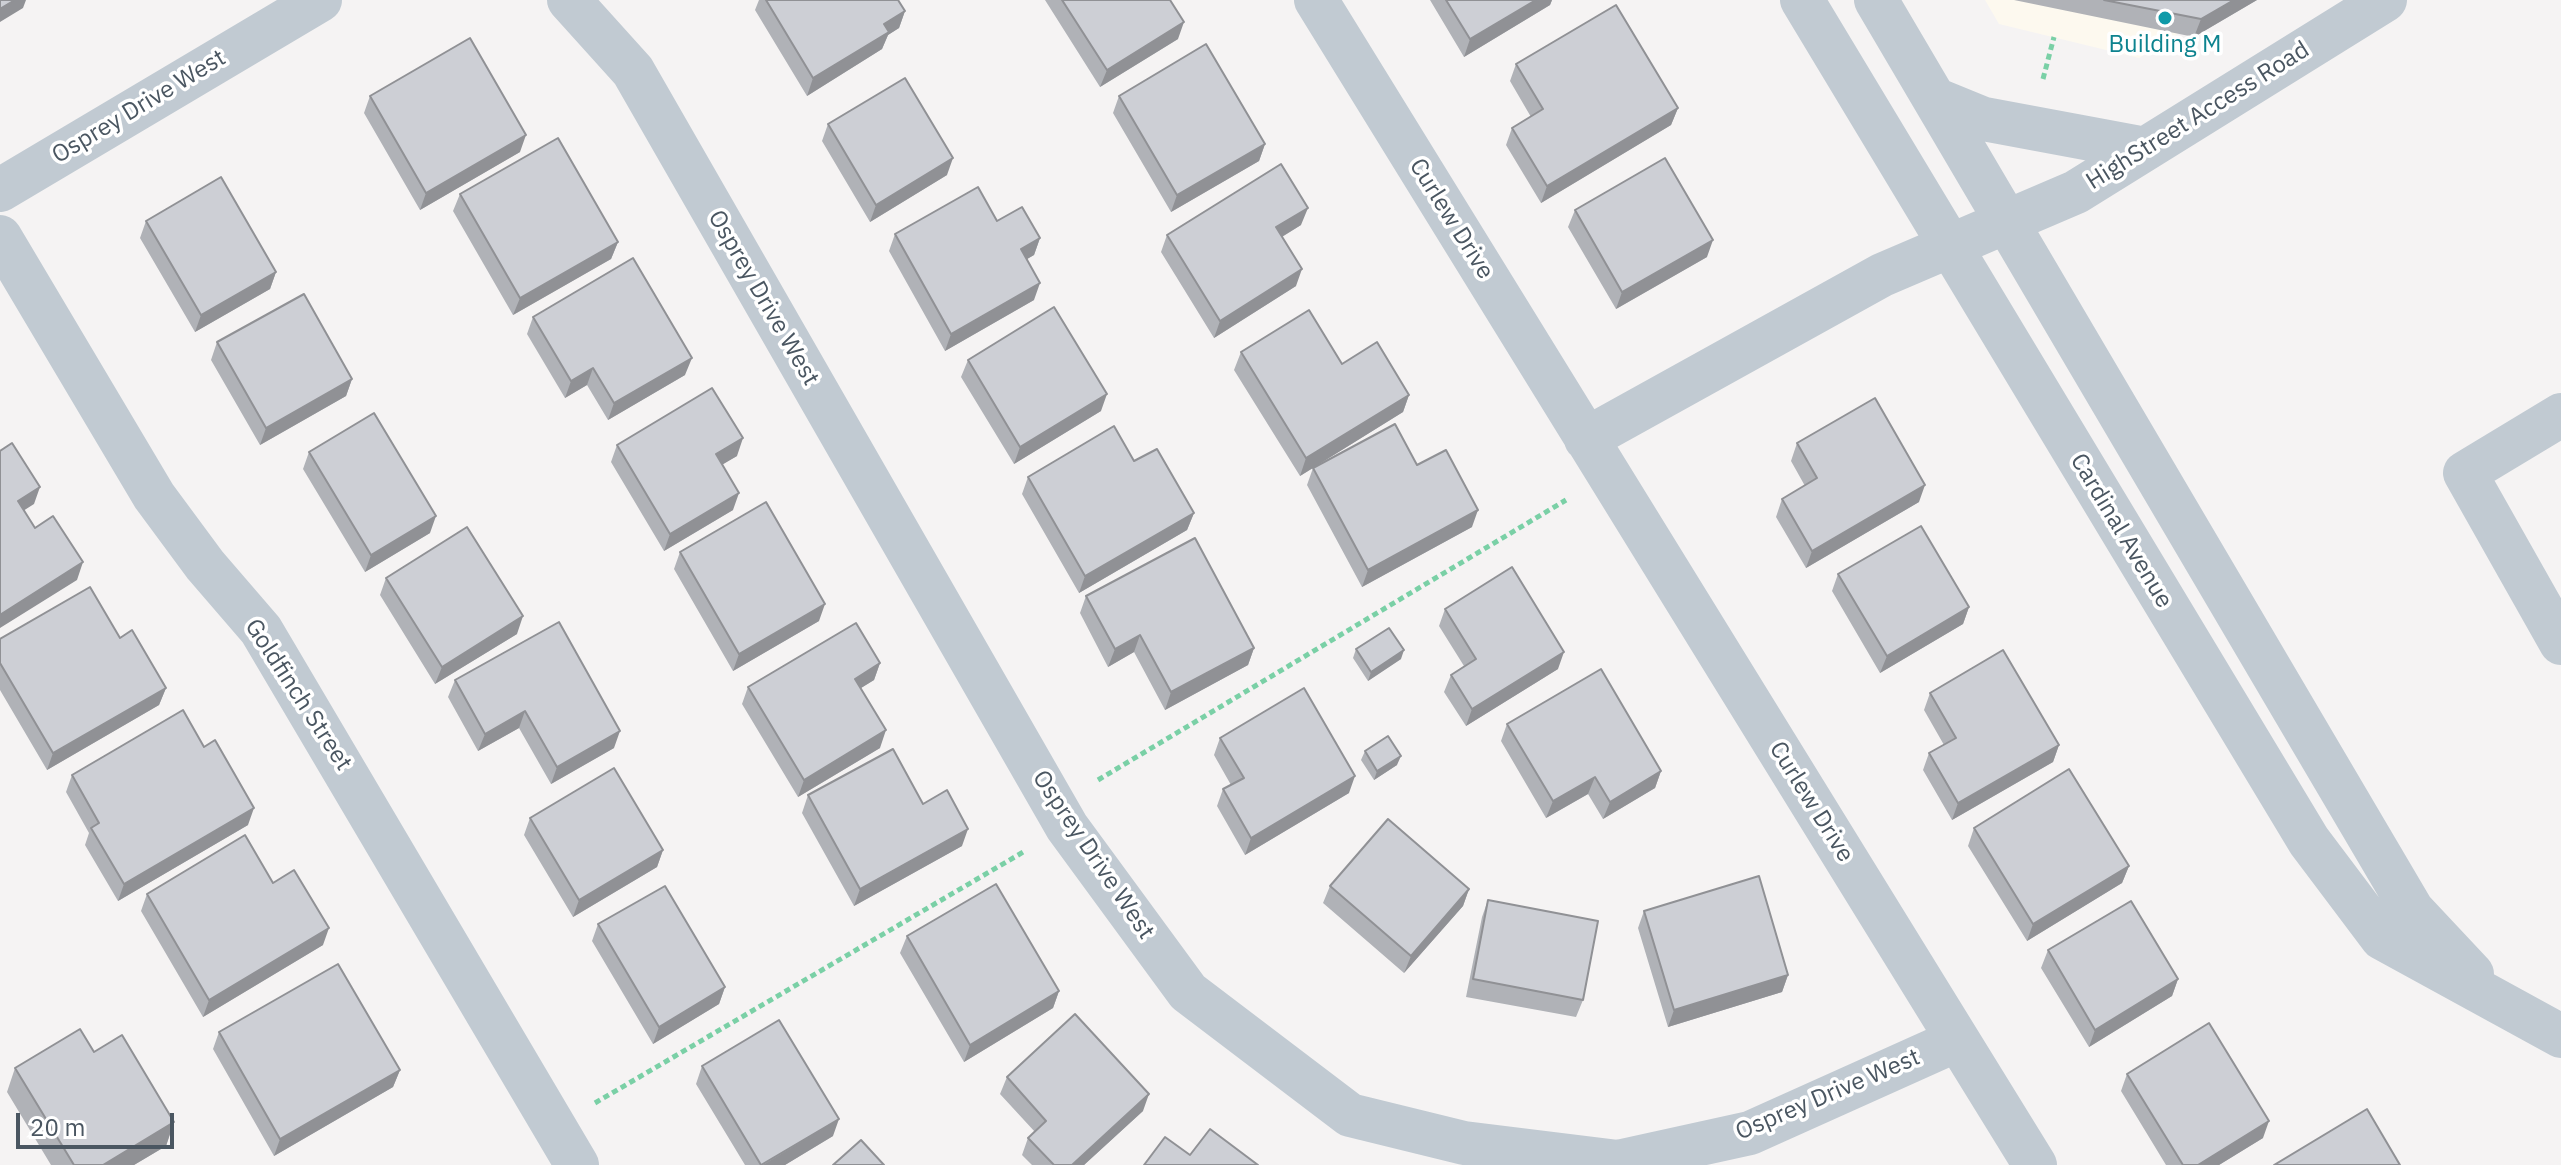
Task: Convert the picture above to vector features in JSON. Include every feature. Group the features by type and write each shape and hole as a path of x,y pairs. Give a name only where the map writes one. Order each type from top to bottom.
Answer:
{"street":[{"name":"Osprey Drive West","path":"0,190 320,0"},
{"name":"Osprey Drive West","path":"569,0 633,71 1061,816 1188,992 1350,1115 1464,1143 1618,1162 1750,1133 1957,1040"},
{"name":"Curlew Drive","path":"1316,0 2035,1165"},
{"name":"Cardinal Avenue","path":"1802,0 2309,841 2382,938 2561,1036"},
{"name":"Cardinal Avenue","path":"1876,0 2412,910 2500,1005"},
{"name":"HighStreet Access Road","path":"2006,224 2076,192 2385,0"},
{"path":"1935,99 1984,119 2145,149"},
{"path":"1598,457 1882,275 1948,245 2006,224"},
{"name":"Goldfinch Street","path":"0,237 154,496 269,643 577,1165"},
{"path":"2561,415 2465,473 2561,643"}],"path":[{"path":"555,1127 1061,816 1598,457"}],"shaded area":[{"path":"1985,0 2233,0 2139,58 1999,24"}],"building":[{"path":"0,0 15,0 0,9"},
{"path":"766,0 898,0 905,11 884,24 889,32 813,78"},
{"path":"1062,0 1170,0 1184,22 1107,70"},
{"path":"1446,0 1536,0 1470,39"},
{"path":"2104,0 2234,0 2201,19"},
{"path":"1616,5 1678,108 1547,186 1512,128 1543,109 1516,64"},
{"path":"470,38 526,135 426,193 370,96"},
{"path":"1206,44 1265,144 1177,195 1119,96"},
{"path":"905,78 953,158 876,205 828,124"},
{"path":"558,138 618,242 520,298 460,194"},
{"path":"1665,158 1713,240 1622,292 1575,210"},
{"path":"1281,164 1308,208 1276,227 1302,269 1220,321 1167,235"},
{"path":"221,177 276,272 201,315 146,221"},
{"path":"978,187 997,221 1022,207 1040,238 1021,249 1040,283 951,334 895,234"},
{"path":"633,258 692,358 614,403 593,368 571,381 533,317"},
{"path":"304,294 352,379 266,428 217,342"},
{"path":"1054,307 1107,394 1020,447 968,360"},
{"path":"1309,310 1342,364 1377,342 1409,395 1306,458 1241,352"},
{"path":"712,388 743,438 716,454 739,493 670,534 617,445"},
{"path":"1875,398 1925,485 1812,551 1782,499 1817,478 1797,443"},
{"path":"374,413 436,516 371,555 309,452"},
{"path":"1395,424 1417,465 1446,450 1478,510 1368,570 1313,468"},
{"path":"1114,426 1134,461 1157,449 1194,513 1085,576 1028,477"},
{"path":"12,443 40,487 18,501 35,528 53,516 83,562 0,615 0,451"},
{"path":"766,502 825,604 739,654 680,552"},
{"path":"1921,526 1969,607 1887,656 1838,574"},
{"path":"467,527 523,616 442,667 386,578"},
{"path":"1195,538 1254,648 1171,692 1140,635 1115,649 1086,596"},
{"path":"1512,567 1564,652 1472,709 1451,675 1476,659 1445,609"},
{"path":"90,587 120,638 132,630 166,688 53,753 0,663 0,639"},
{"path":"559,622 620,731 557,767 525,711 485,734 455,680"},
{"path":"856,623 880,663 855,679 886,730 804,780 748,687"},
{"path":"1389,628 1404,650 1371,672 1356,649"},
{"path":"2003,650 2059,745 1958,803 1929,753 1956,738 1930,693"},
{"path":"1601,669 1661,771 1610,802 1595,777 1553,801 1507,724"},
{"path":"1304,688 1355,776 1251,838 1223,789 1244,778 1220,738"},
{"path":"183,710 204,747 215,740 254,808 124,884 91,828 99,823 72,775"},
{"path":"1388,736 1401,756 1377,771 1365,751"},
{"path":"893,749 923,804 947,790 968,829 860,889 808,795"},
{"path":"614,768 663,850 579,900 530,818"},
{"path":"2069,769 2129,866 2033,924 1974,828"},
{"path":"1388,819 1469,889 1411,956 1330,886"},
{"path":"245,835 273,883 294,870 329,928 209,1000 147,894"},
{"path":"1759,876 1788,975 1674,1010 1644,911"},
{"path":"996,884 1059,991 970,1045 907,936"},
{"path":"665,886 725,987 659,1027 598,924"},
{"path":"1488,900 1598,921 1583,1000 1473,979"},
{"path":"2131,901 2178,979 2095,1030 2048,950"},
{"path":"338,964 400,1070 280,1139 219,1032"},
{"path":"1075,1014 1149,1094 1072,1165 1054,1165 1028,1138 1046,1121 1007,1077"},
{"path":"779,1020 839,1119 761,1165 702,1066"},
{"path":"2209,1023 2269,1121 2198,1165 2183,1165 2127,1074"},
{"path":"80,1029 94,1052 122,1035 174,1122 103,1165 74,1165 15,1068"},
{"path":"2367,1109 2400,1165 2274,1165"},
{"path":"1210,1129 1258,1165 1144,1165 1165,1137 1190,1155"},
{"path":"861,1140 884,1165 833,1165"}],"place":[{"name":"Building M","path":"2165,18"}]}
